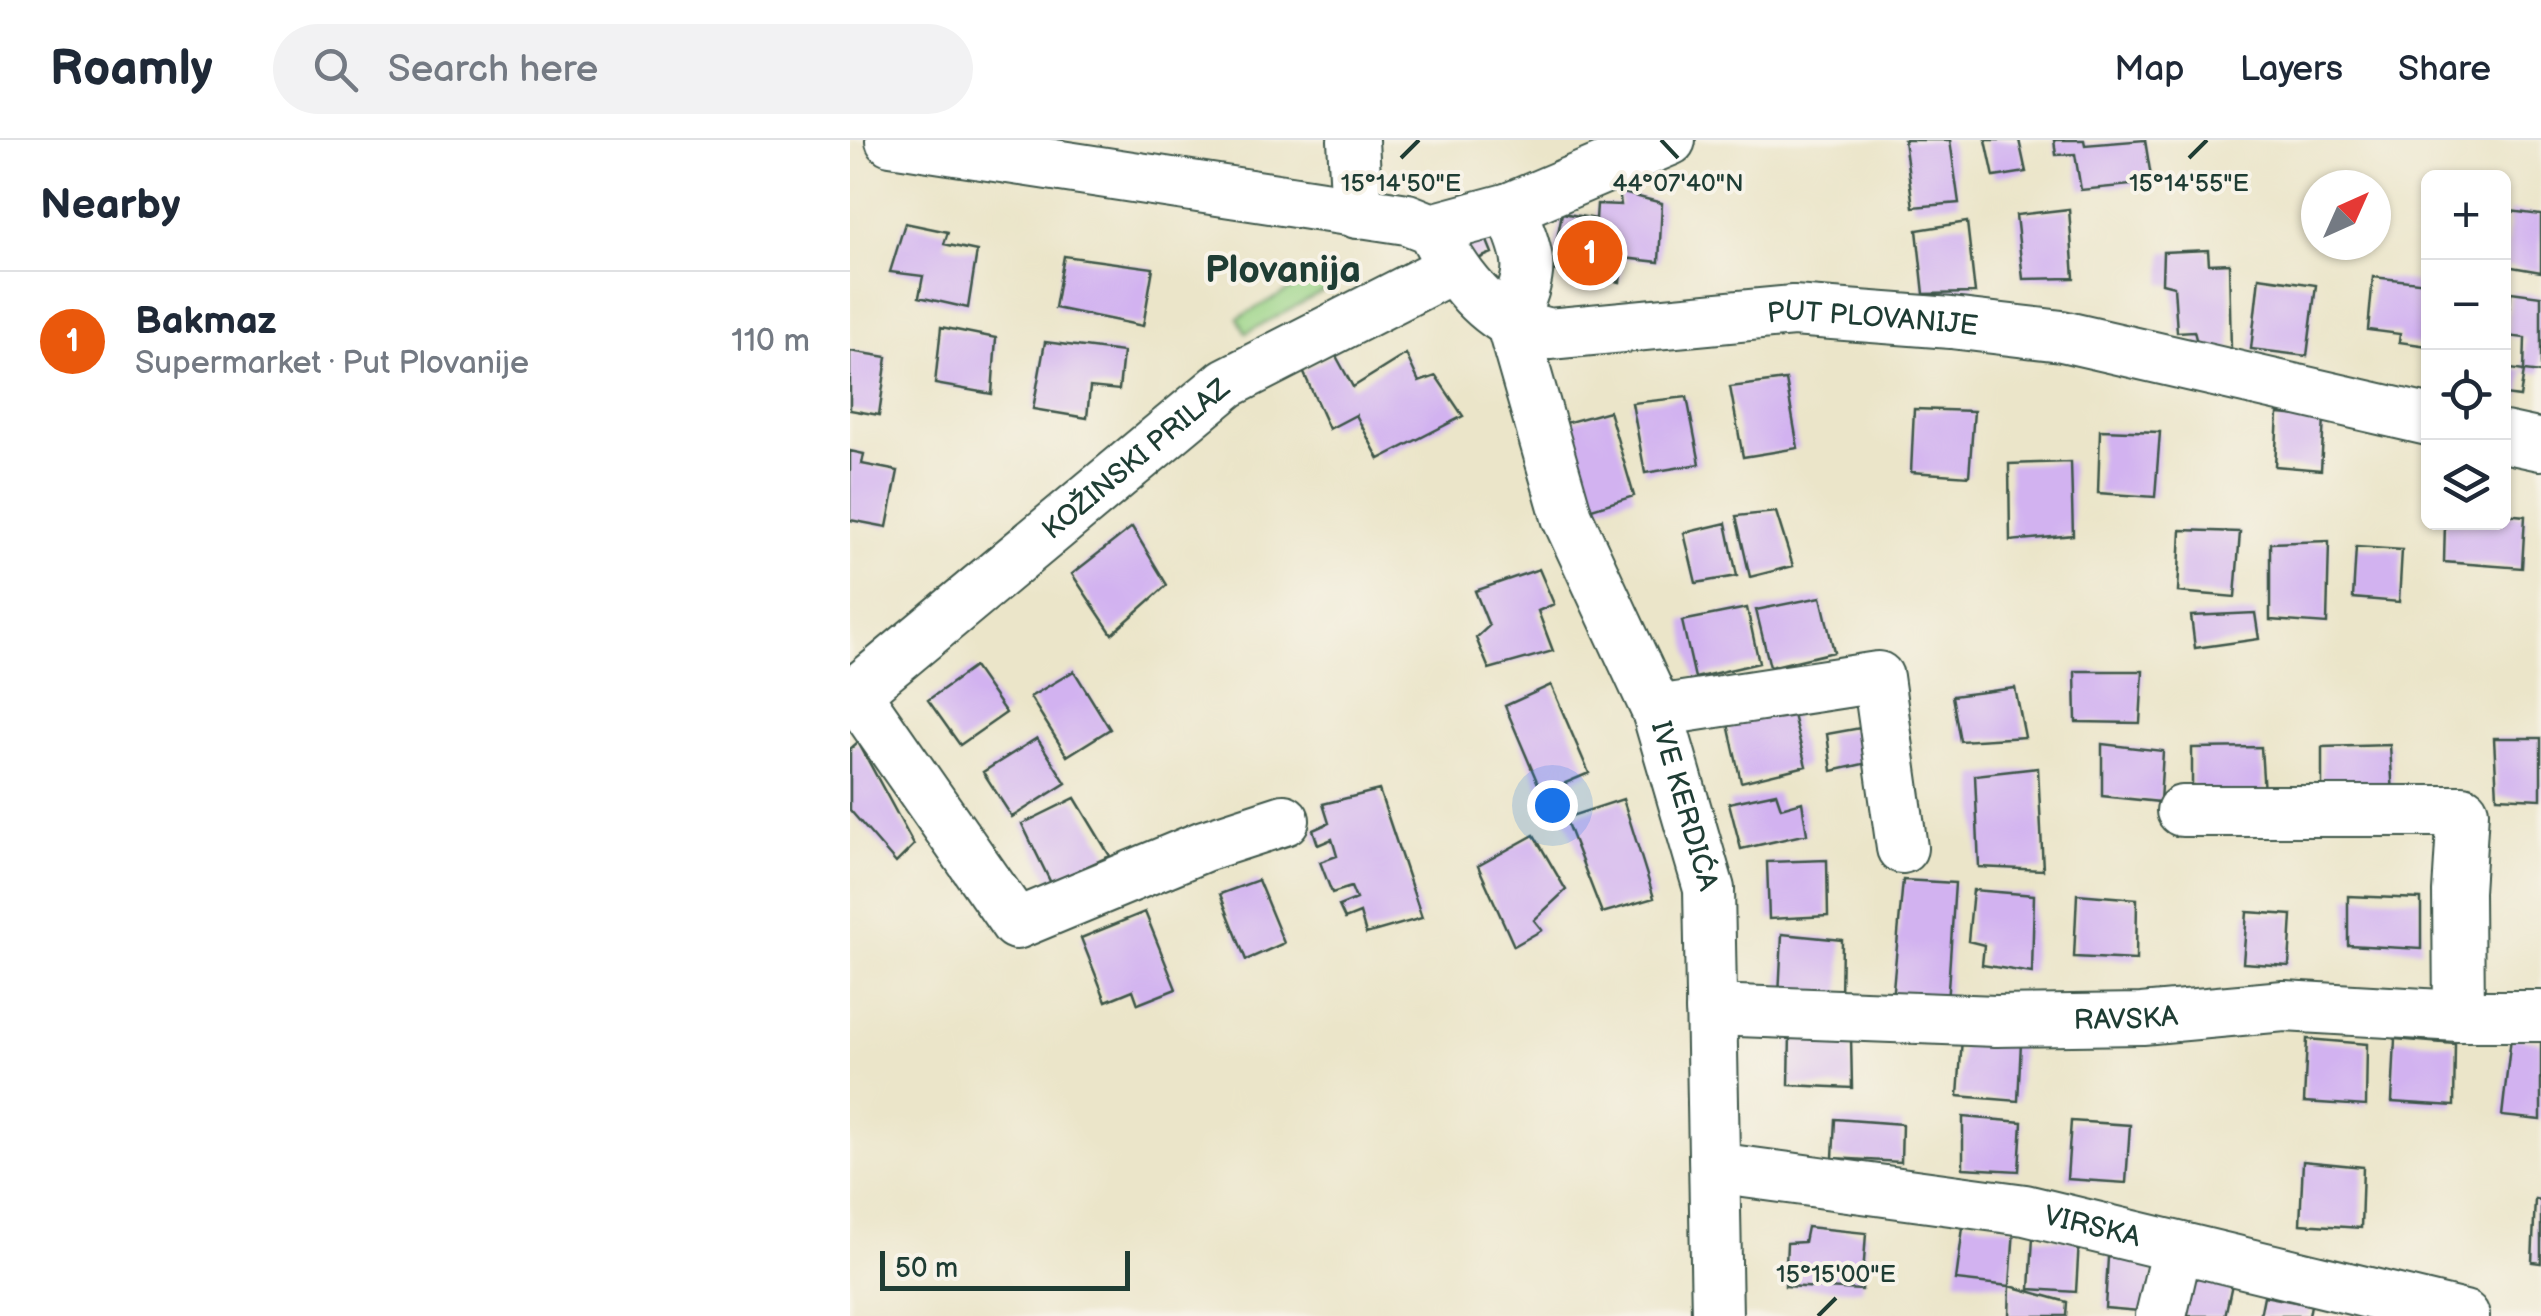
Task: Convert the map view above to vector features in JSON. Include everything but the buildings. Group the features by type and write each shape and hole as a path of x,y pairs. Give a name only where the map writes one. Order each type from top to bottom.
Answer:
{"street":[{"name":"PUT PLOVANIJE","path":"892,140 1407,219 1442,249 1485,302 1511,322 1549,334 1793,311 1950,323 2062,336 2421,418"},
{"path":"1353,140 1358,213"},
{"name":"KOŽINSKI PRILAZ","path":"862,676 1227,383 1510,208 1650,145"},
{"path":"1510,208 1530,263 1524,292 1511,322"},
{"name":"IVE KERDIĆA","path":"1511,322 1566,517 1657,711 1708,889 1718,1316"},
{"path":"2511,439 2541,445"},
{"path":"862,676 1016,924 1204,846 1284,820"},
{"path":"1657,711 1878,677 1902,848"},
{"path":"2182,812 2463,811 2458,892 2459,1016"},
{"name":"RAVSKA","path":"1711,1010 1996,1021 2142,1019 2284,1006 2459,1016 2541,1016"},
{"name":"VIRSKA","path":"1714,1168 2025,1210 2464,1316"},
{"path":"2160,1316 2176,1248"}],"green space":[{"path":"1332,267 1341,282 1246,333 1238,318"}],"place":[{"name":"Bakmaz","path":"1590,253"}],"district":[{"name":"Plovanija","path":"1283,270"}]}
